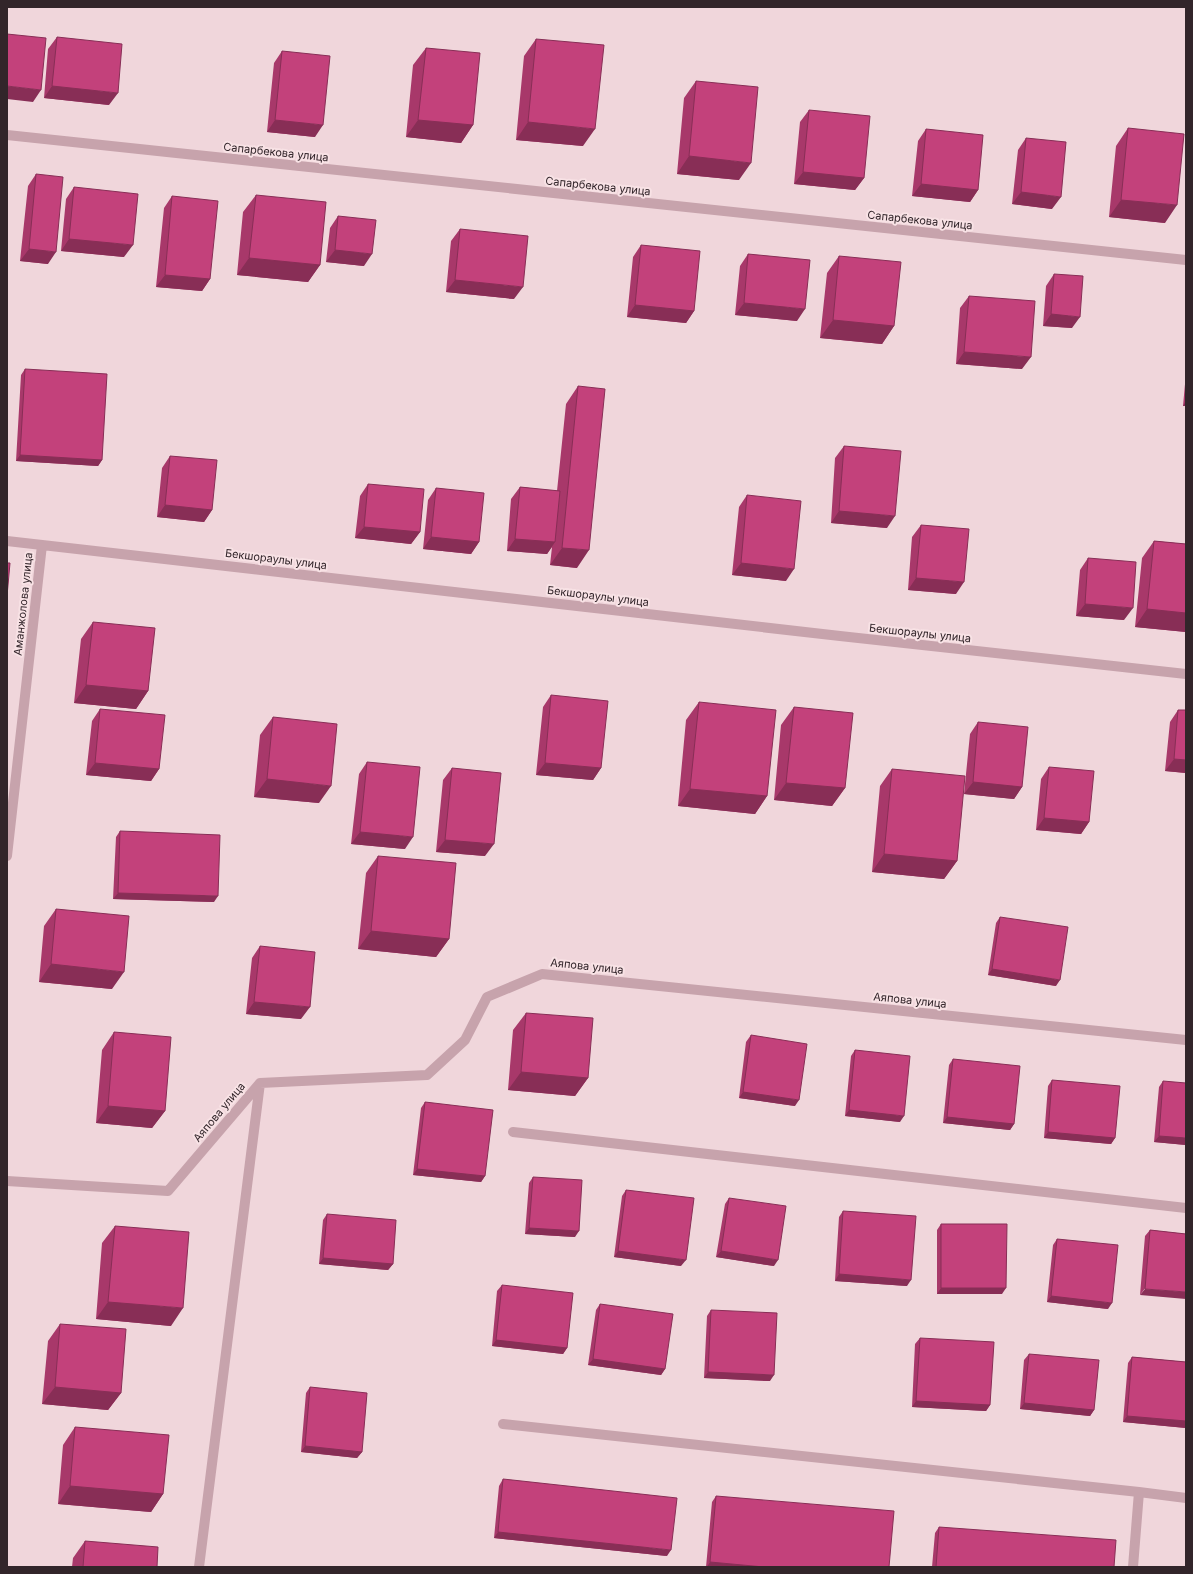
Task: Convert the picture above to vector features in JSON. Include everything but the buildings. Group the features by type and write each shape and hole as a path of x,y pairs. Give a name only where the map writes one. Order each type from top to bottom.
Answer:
{"street":[{"name":"Сапарбекова улица","path":"7,135 1186,260"},
{"name":"Бекшораулы улица","path":"7,541 1186,674"},
{"name":"Аманжолова улица","path":"7,856 42,545"},
{"name":"Аяпова улица","path":"7,1181 168,1192 260,1083 427,1075 465,1040 487,997 542,974 1186,1040"},
{"path":"198,1567 260,1083"},
{"path":"513,1132 1186,1208"},
{"path":"503,1424 1186,1498"},
{"path":"1133,1567 1139,1492"}]}
